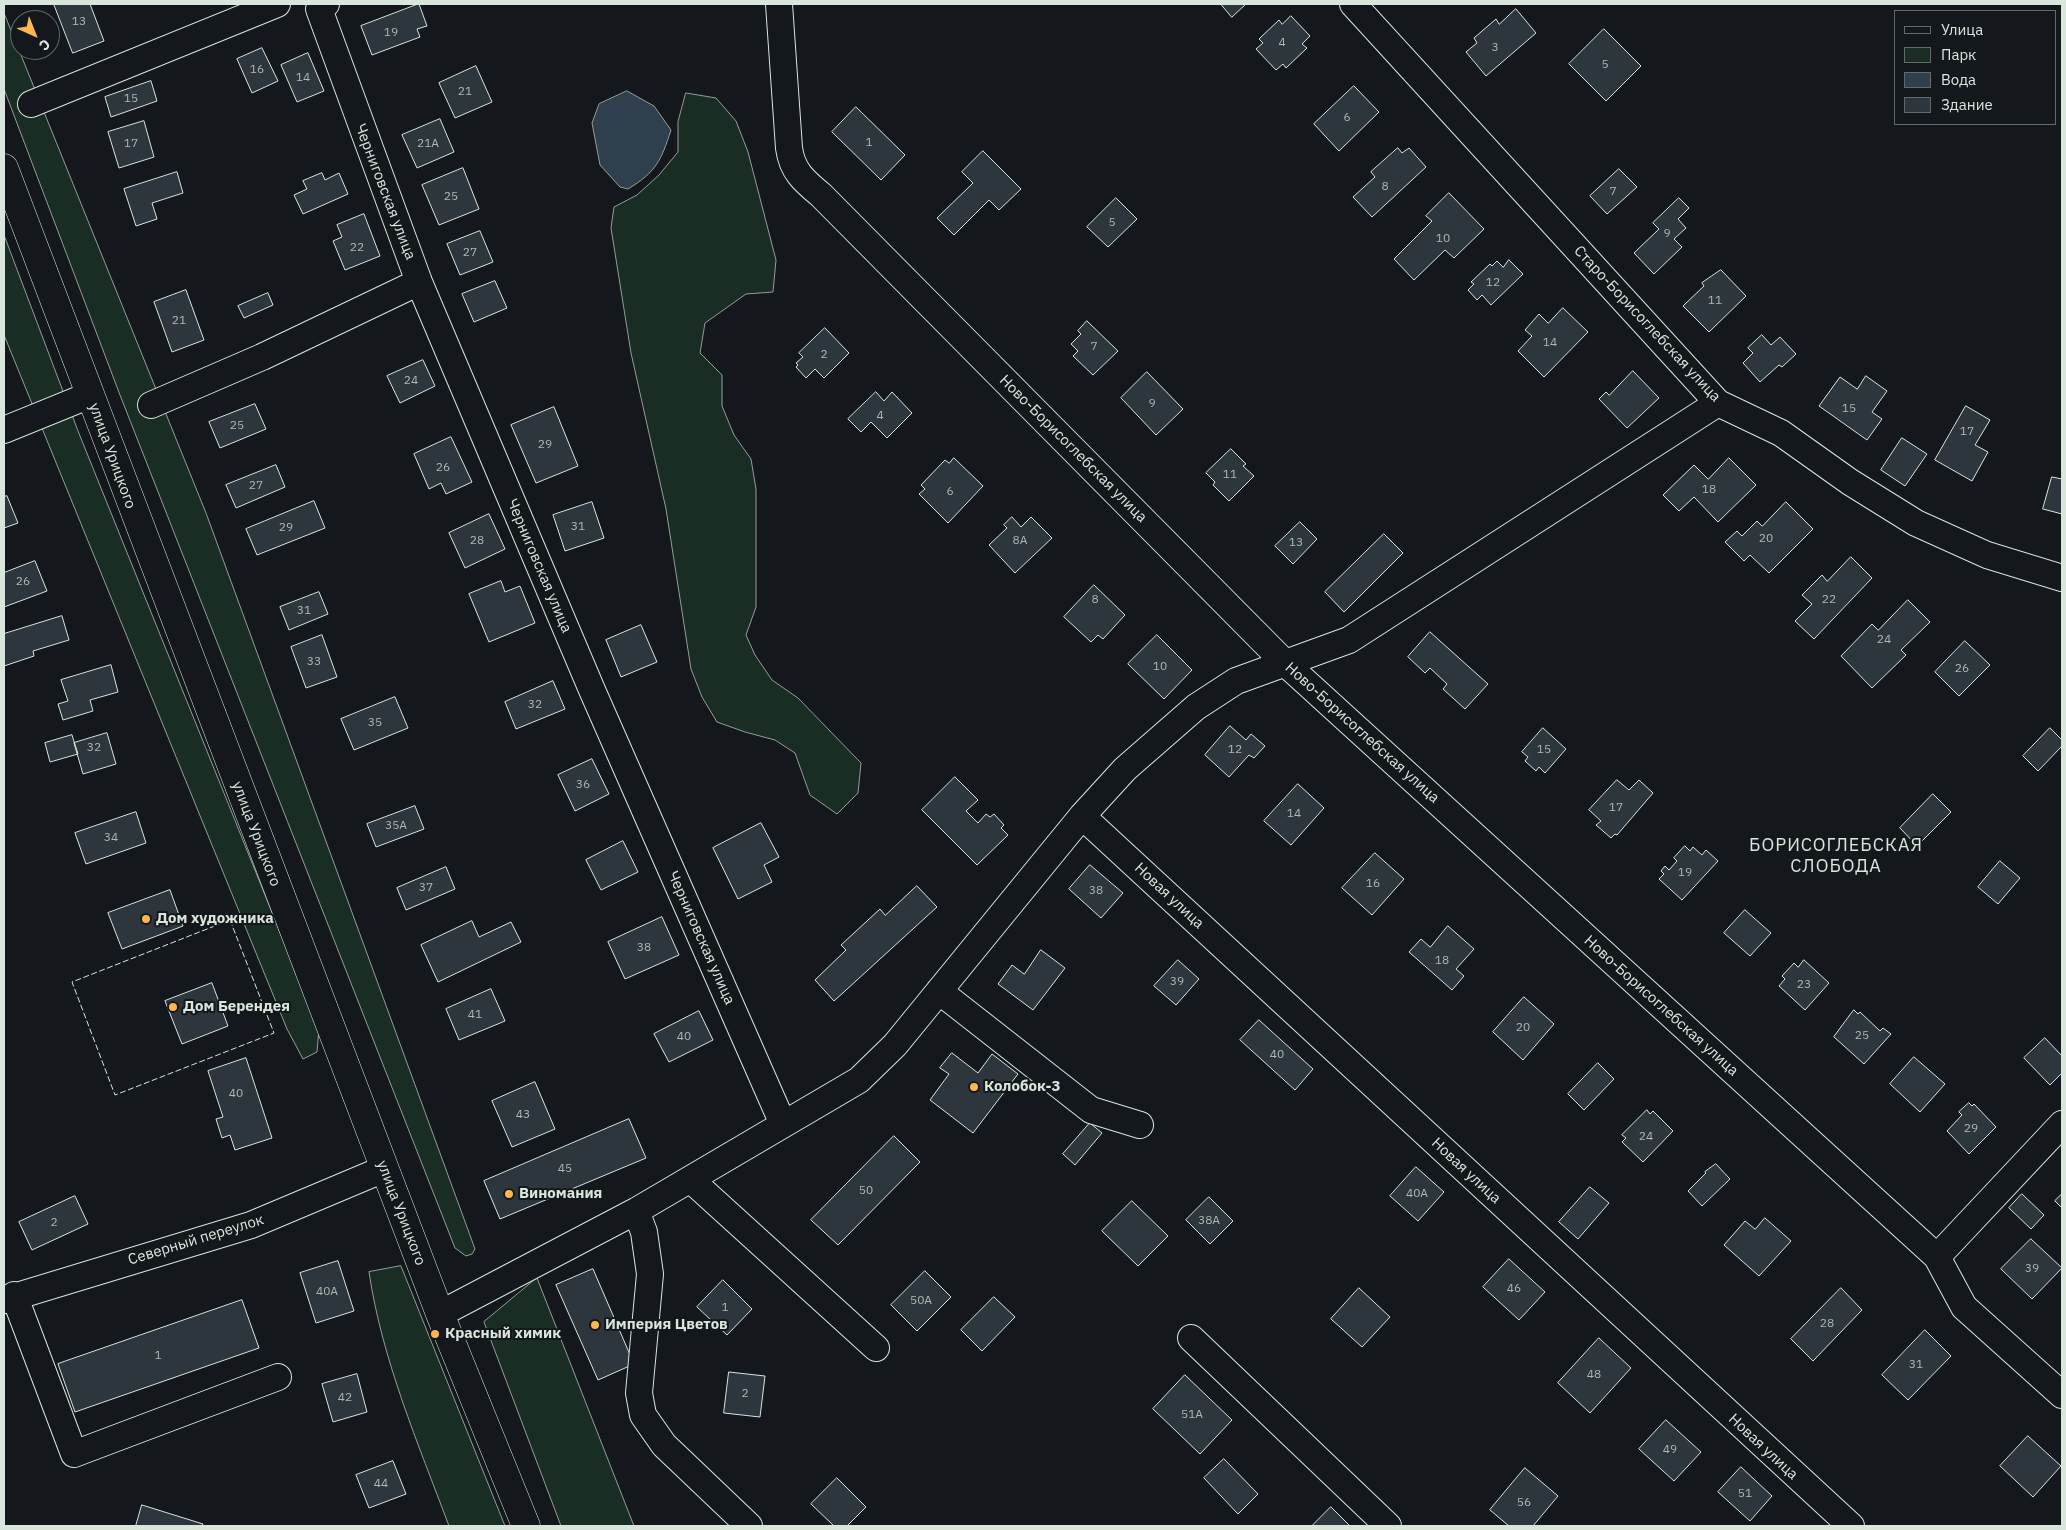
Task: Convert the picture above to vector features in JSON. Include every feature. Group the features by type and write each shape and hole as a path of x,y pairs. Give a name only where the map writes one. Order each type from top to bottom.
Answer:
{"main road":[{"name":"улица Урицкого","path":"4,168 384,1170 526,1526"}],"street":[{"path":"32,104 277,4"},
{"name":"Ново-Борисоглебская улица","path":"779,4 790,160 799,177 828,202 1286,664 1937,1257 1964,1307 2062,1395"},
{"name":"Старо-Борисоглебская улица","path":"1353,4 1718,403 1781,433 1850,482 1916,524 1987,556 2062,578"},
{"name":"Черниговская улица","path":"316,6 419,282 592,690 783,1124"},
{"path":"151,405 262,358 419,282"},
{"path":"4,430 90,395"},
{"path":"440,1314 636,1211 859,1080 895,1045 1082,816 1124,769 1196,707 1236,681 1349,640 1718,403"},
{"name":"Новая улица","path":"1082,816 1851,1526"},
{"path":"939,991 1091,1110 1140,1126"},
{"path":"1937,1257 2062,1124"},
{"name":"Северный переулок","path":"9,1298 251,1225 384,1170"},
{"path":"691,1180 876,1348"},
{"path":"636,1211 644,1232 650,1274 639,1393 643,1415 664,1446 749,1526"},
{"path":"9,1298 74,1454 278,1377"},
{"path":"1191,1338 1388,1526"}],"green space":[{"path":"4,13 10,28 10,60 23,60 206,513 475,1249 472,1254 466,1256 455,1248 120,395 4,89"},
{"path":"686,93 716,98 736,121 748,152 776,260 773,292 746,294 705,323 700,353 722,375 722,406 734,435 751,459 756,489 756,607 746,635 755,655 772,680 798,698 861,763 858,793 837,814 810,795 795,753 775,740 717,722 702,697 691,669 666,509 631,353 611,228 614,207 637,195 659,175 678,152 678,122"},
{"path":"4,235 78,431 319,1029 317,1052 303,1059 287,1029 4,335"},
{"path":"401,1266 505,1526 449,1526 402,1401 375,1305 369,1272"},
{"path":"537,1278 634,1526 561,1526 484,1322"}],"water":[{"path":"627,91 654,106 671,130 656,165 645,177 628,189 620,187 600,165 592,123 599,104"}],"building":[{"path":"54,4 90,4 104,41 73,53 60,19 60,10 56,10"},
{"path":"419,4 427,26 417,29 420,37 372,55 361,26"},
{"path":"1221,4 1246,4 1232,17"},
{"path":"1516,9 1536,33 1486,76 1466,52 1477,43 1474,38 1496,19 1499,24"},
{"path":"1291,16 1310,36 1302,44 1307,48 1286,68 1283,64 1276,70 1256,49 1263,43 1259,39 1279,20 1282,24"},
{"path":"1604,29 1641,66 1606,101 1569,64"},
{"path":"262,48 278,81 252,93 237,59"},
{"path":"308,53 324,91 297,102 281,65"},
{"path":"476,66 492,102 455,118 439,83"},
{"path":"151,81 157,101 111,117 105,97"},
{"path":"1354,86 1379,112 1339,151 1314,124"},
{"path":"856,107 905,155 881,180 832,132"},
{"path":"440,119 454,152 417,168 402,135"},
{"path":"144,121 154,157 119,168 108,132"},
{"path":"1398,148 1402,153 1409,148 1426,167 1372,217 1353,197 1375,177 1371,172"},
{"path":"983,151 1021,189 999,210 989,200 954,235 937,218 973,183 962,172"},
{"path":"463,168 479,209 439,225 422,185"},
{"path":"1619,169 1637,187 1607,214 1590,196"},
{"path":"177,172 183,193 152,203 157,219 136,226 124,189"},
{"path":"322,173 325,180 339,173 348,194 303,214 294,195 307,189 303,181"},
{"path":"1449,193 1484,229 1454,258 1445,250 1414,280 1394,259 1432,221 1426,216"},
{"path":"1116,198 1137,219 1108,247 1087,227"},
{"path":"1679,198 1689,208 1678,219 1686,228 1674,239 1682,247 1654,274 1634,253 1659,229 1653,223"},
{"path":"364,214 380,256 345,270 333,241 342,237 337,225"},
{"path":"480,231 493,262 460,275 447,244"},
{"path":"1509,260 1523,274 1491,305 1482,295 1477,300 1468,290 1474,284 1471,282 1490,264 1492,266 1497,261 1503,267"},
{"path":"1721,270 1746,296 1709,332 1683,306 1704,286 1702,283"},
{"path":"495,281 507,308 474,322 462,294"},
{"path":"186,290 204,340 172,352 154,302"},
{"path":"268,293 273,305 244,318 238,306"},
{"path":"1563,308 1588,332 1544,377 1518,351 1532,336 1525,330 1539,314 1548,323"},
{"path":"1087,321 1118,351 1093,375 1073,356 1078,351 1071,344 1081,334 1078,331"},
{"path":"825,328 849,353 824,378 815,369 806,378 796,367 798,365 796,363 803,357 799,353"},
{"path":"1762,335 1771,345 1780,337 1796,354 1782,367 1779,365 1760,382 1743,363 1753,353 1748,348"},
{"path":"423,360 435,386 400,403 387,376"},
{"path":"1633,371 1659,398 1627,428 1599,399 1606,392 1609,395"},
{"path":"1147,372 1183,409 1156,435 1121,398"},
{"path":"1866,376 1887,391 1872,412 1882,419 1867,440 1819,406 1840,377 1857,389"},
{"path":"876,392 884,401 892,392 912,413 887,438 871,422 861,432 848,419"},
{"path":"255,404 266,429 220,448 209,422"},
{"path":"1966,406 1990,420 1975,445 1988,452 1972,481 1935,460"},
{"path":"554,407 578,466 536,483 511,425"},
{"path":"451,437 472,482 446,494 441,483 429,489 414,454"},
{"path":"1902,438 1927,454 1905,486 1881,470"},
{"path":"1231,449 1246,464 1243,466 1254,476 1229,501 1213,485 1215,482 1206,473"},
{"path":"954,458 983,486 948,523 919,494 925,489 921,485 945,460 949,463"},
{"path":"1729,458 1756,485 1718,522 1694,497 1679,511 1663,495 1694,465 1708,479"},
{"path":"276,465 285,487 236,508 226,485"},
{"path":"2052,477 2062,479 2062,514 2043,509"},
{"path":"7,496 18,523 4,528 4,497"},
{"path":"314,501 325,528 257,555 246,529"},
{"path":"592,502 604,538 565,551 553,515"},
{"path":"1786,502 1813,529 1769,573 1750,555 1744,561 1725,542 1737,531 1742,536 1757,521 1762,526"},
{"path":"489,514 505,549 465,568 449,533"},
{"path":"1012,517 1021,527 1031,517 1052,538 1015,573 989,545 1007,528 1004,525"},
{"path":"1300,522 1317,539 1293,564 1275,546"},
{"path":"1384,534 1403,553 1344,612 1325,592"},
{"path":"1851,557 1872,578 1814,639 1795,621 1812,604 1802,595 1822,575 1827,581"},
{"path":"35,561 47,591 4,607 4,573"},
{"path":"501,581 505,592 520,586 535,623 489,642 469,594"},
{"path":"1094,585 1125,615 1103,639 1098,635 1091,642 1064,617"},
{"path":"319,592 328,614 289,630 280,607"},
{"path":"1908,600 1930,622 1901,650 1906,655 1872,688 1841,656 1872,624 1878,630"},
{"path":"62,616 69,640 33,651 34,656 4,666 4,634"},
{"path":"641,625 657,662 621,677 606,640"},
{"path":"1430,632 1488,684 1465,709 1443,689 1447,684 1430,668 1425,673 1408,657"},
{"path":"322,635 337,677 306,688 291,647"},
{"path":"1157,635 1192,670 1164,699 1128,664"},
{"path":"1965,641 1990,665 1959,696 1935,672"},
{"path":"111,665 118,692 90,700 93,711 63,720 58,704 68,701 61,680"},
{"path":"553,681 565,709 516,729 505,702"},
{"path":"395,697 408,728 354,750 341,719"},
{"path":"1230,726 1246,740 1251,734 1265,746 1254,758 1249,755 1229,777 1205,755"},
{"path":"1543,728 1566,749 1545,773 1539,767 1536,771 1525,761 1528,757 1522,752"},
{"path":"2050,728 2062,740 2062,746 2038,771 2023,756"},
{"path":"107,733 116,764 83,774 74,743"},
{"path":"72,735 78,754 50,762 45,743"},
{"path":"592,759 609,794 575,811 558,775"},
{"path":"955,777 978,800 966,811 978,823 986,814 990,817 994,814 1004,825 1001,828 1008,835 977,865 922,810"},
{"path":"1617,780 1629,790 1639,780 1653,793 1617,835 1615,834 1611,838 1596,825 1601,821 1589,810"},
{"path":"1298,784 1324,808 1291,845 1264,821"},
{"path":"1933,794 1951,812 1917,846 1900,828"},
{"path":"415,806 424,829 376,847 367,824"},
{"path":"136,812 146,843 86,864 75,833"},
{"path":"761,823 779,857 764,865 772,882 738,899 713,848"},
{"path":"623,841 638,872 601,890 586,860"},
{"path":"1685,846 1690,851 1693,847 1702,855 1706,850 1718,861 1682,900 1659,879 1664,874 1661,871 1665,866 1669,870 1677,861 1674,858"},
{"path":"1375,853 1404,879 1372,915 1342,888"},
{"path":"2000,861 2020,878 1998,904 1978,887"},
{"path":"1090,865 1123,893 1101,918 1069,889"},
{"path":"446,867 455,889 406,910 397,888"},
{"path":"917,886 937,907 834,1001 815,980 846,950 841,945 880,909 885,915"},
{"name":"Дом художника","path":"170,890 183,926 122,949 108,913"},
{"path":"1745,910 1771,933 1750,956 1724,933"},
{"path":"662,917 679,955 625,979 608,942"},
{"path":"472,921 479,937 511,922 521,942 438,982 421,945"},
{"path":"1448,926 1474,949 1456,969 1464,976 1452,990 1409,952 1421,939 1430,947"},
{"path":"1041,950 1065,968 1033,1010 998,984 1012,965 1024,974"},
{"path":"1178,960 1199,979 1176,1005 1154,986"},
{"path":"1804,960 1829,983 1805,1010 1779,986 1785,979 1782,976 1794,963 1798,967"},
{"path":"212,983 228,1026 182,1044 165,1001"},
{"path":"491,989 505,1021 459,1040 446,1009"},
{"path":"1524,997 1554,1024 1523,1060 1493,1032"},
{"path":"1854,1010 1858,1014 1860,1012 1880,1031 1883,1028 1891,1034 1864,1064 1834,1037"},
{"path":"699,1011 713,1040 669,1062 654,1034"},
{"path":"1259,1020 1313,1069 1295,1090 1240,1040"},
{"path":"2045,1038 2062,1056 2062,1073 2050,1085 2024,1058"},
{"name":"Колобок-3","path":"952,1053 978,1073 992,1054 1018,1074 973,1133 930,1100 949,1074 940,1068"},
{"path":"1914,1057 1945,1084 1920,1112 1890,1084"},
{"path":"246,1058 272,1138 235,1150 230,1135 222,1138 216,1119 223,1117 208,1071"},
{"path":"1598,1063 1614,1079 1584,1110 1568,1094"},
{"path":"535,1082 555,1129 512,1147 492,1101"},
{"path":"1969,1103 1972,1106 1974,1104 1996,1127 1969,1154 1947,1131 1962,1115 1959,1112"},
{"path":"1647,1110 1650,1114 1653,1111 1673,1131 1643,1162 1622,1142 1626,1138 1622,1135"},
{"path":"629,1119 646,1158 500,1219 484,1181"},
{"path":"1090,1123 1102,1133 1075,1165 1063,1154"},
{"path":"894,1136 920,1162 838,1245 811,1220"},
{"path":"1716,1164 1730,1179 1702,1206 1688,1191 1705,1172"},
{"path":"1416,1167 1444,1192 1418,1221 1390,1196"},
{"path":"1590,1187 1609,1203 1578,1239 1559,1222"},
{"path":"2022,1194 2044,1215 2031,1229 2009,1208"},
{"path":"2062,1194 2062,1208 2055,1201"},
{"path":"75,1196 88,1224 32,1250 19,1222"},
{"path":"1209,1197 1233,1221 1210,1244 1186,1220"},
{"path":"1132,1201 1168,1236 1138,1266 1102,1231"},
{"path":"1765,1218 1791,1241 1759,1276 1724,1245 1745,1221 1755,1229"},
{"path":"2031,1239 2062,1268 2032,1299 2001,1269"},
{"path":"1509,1259 1545,1292 1519,1320 1483,1287"},
{"path":"338,1261 354,1311 316,1323 300,1273"},
{"name":"Империя Цветов","path":"593,1269 634,1364 598,1380 556,1285"},
{"path":"925,1271 951,1297 917,1331 891,1305"},
{"path":"723,1280 752,1309 727,1335 697,1307"},
{"path":"1359,1288 1390,1317 1362,1347 1331,1319"},
{"path":"1841,1288 1862,1310 1813,1361 1791,1339"},
{"path":"994,1297 1015,1317 982,1351 961,1330"},
{"path":"242,1300 259,1348 75,1412 58,1364"},
{"path":"1925,1330 1951,1356 1908,1400 1882,1375"},
{"path":"1599,1338 1631,1368 1590,1413 1558,1383"},
{"path":"729,1372 765,1376 760,1417 724,1413"},
{"path":"357,1374 367,1412 333,1422 322,1384"},
{"path":"1185,1375 1232,1420 1200,1454 1153,1409"},
{"path":"1666,1420 1701,1452 1674,1481 1639,1449"},
{"path":"2028,1436 2061,1466 2033,1497 2000,1466"},
{"path":"1224,1459 1258,1494 1238,1514 1204,1478"},
{"path":"393,1461 406,1494 369,1508 356,1475"},
{"path":"1741,1467 1772,1496 1750,1521 1718,1492"},
{"path":"1525,1468 1558,1496 1533,1526 1509,1526 1490,1510"},
{"path":"837,1478 866,1507 847,1526 834,1526 811,1504"},
{"path":"142,1505 203,1524 202,1526 136,1526"},
{"path":"1331,1507 1350,1526 1312,1526"}],"fence":[{"path":"230,920 274,1033 115,1095 72,982 230,920"}],"place":[{"name":"Дом художника","path":"146,919"},
{"name":"Дом Берендея","path":"173,1007"},
{"name":"Колобок-3","path":"974,1087"},
{"name":"Виномания","path":"509,1194"},
{"name":"Империя Цветов","path":"595,1325"},
{"name":"Красный химик","path":"435,1334"}],"district":[{"name":"БОРИСОГЛЕБСКАЯ СЛОБОДА","path":"1836,856"}]}
